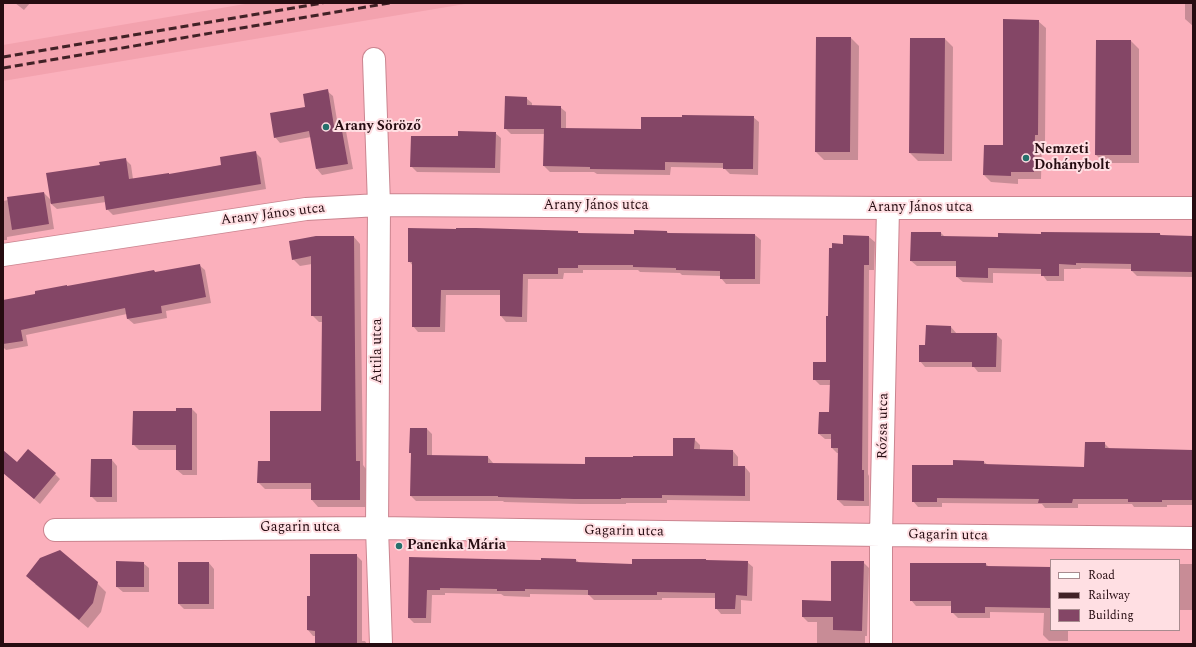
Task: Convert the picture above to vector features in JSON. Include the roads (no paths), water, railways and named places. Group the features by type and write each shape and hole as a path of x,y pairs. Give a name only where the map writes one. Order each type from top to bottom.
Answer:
{"street":[{"name":"Attila utca","path":"374,58 379,205 377,528 381,644"},
{"name":"Arany János utca","path":"3,255 306,209 379,205 1193,208"},
{"name":"Rózsa utca","path":"881,644 888,208"},
{"name":"Gagarin utca","path":"55,530 377,528 882,536 1193,538"}],"railway":[{"path":"3,57 323,3"},
{"path":"3,68 390,3"}],"place":[{"name":"Arany Söröző","path":"326,127"},
{"name":"Nemzeti Dohánybolt","path":"1026,158"},
{"name":"Panenka Mária","path":"399,546"}]}
